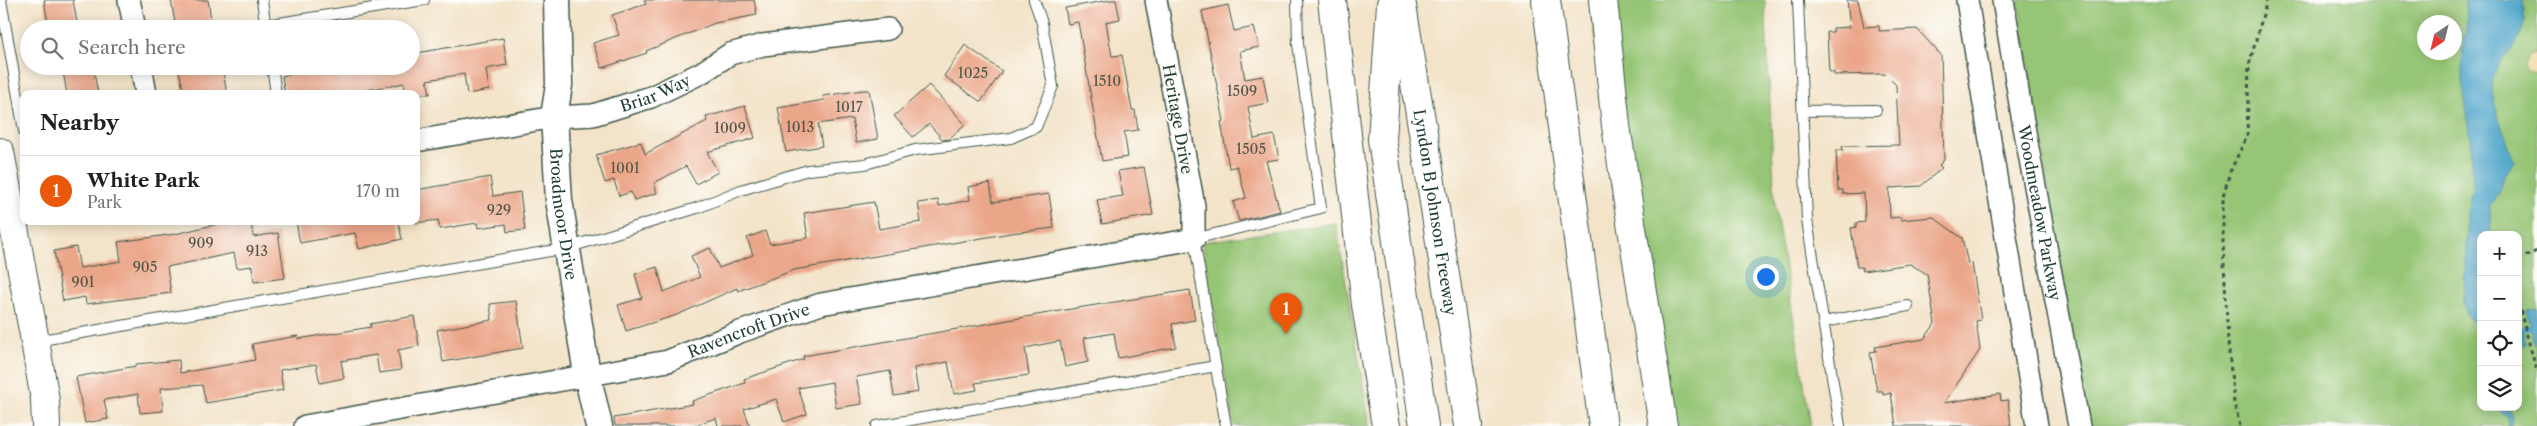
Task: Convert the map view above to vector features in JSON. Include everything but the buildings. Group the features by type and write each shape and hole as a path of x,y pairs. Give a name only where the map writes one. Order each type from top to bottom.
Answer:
{"main road":[{"path":"1332,0 1366,305 1386,426"},
{"path":"1391,0 1382,139 1424,426"},
{"name":"Lyndon B Johnson Freeway","path":"1401,0 1468,426"},
{"path":"1546,0 1603,426"},
{"path":"1603,0 1616,126 1663,426"},
{"path":"0,152 35,341 46,426"}],"street":[{"path":"129,0 132,20"},
{"name":"Broadmoor Drive","path":"557,0 559,85 554,117 559,200 587,374 599,426"},
{"name":"Heritage Drive","path":"1156,0 1194,206 1194,238"},
{"path":"1967,0 2037,426"},
{"name":"Woodmeadow Parkway","path":"2003,0 2021,110 2079,426"},
{"name":"Briar Way","path":"420,140 554,117 593,115 651,96 701,73 730,54 763,45 888,29"},
{"path":"143,75 145,90"},
{"name":"Ravencroft Drive","path":"305,426 668,361 740,332 821,304 1194,238"}],"lane":[{"path":"1,0 20,109"},
{"path":"262,0 265,20"},
{"path":"307,20 424,0"},
{"path":"35,341 567,248 696,208 741,190 808,170 865,164 915,150 1011,138 1036,127 1053,86 1042,23 1034,0"},
{"path":"1226,426 1194,238 1321,208 1298,44 1298,0"},
{"path":"1798,0 1807,220 1840,426"},
{"path":"273,75 275,90"},
{"path":"1803,111 1876,110"},
{"path":"1824,322 1908,306"},
{"path":"877,426 1216,366"}],"path":[{"path":"2240,426 2234,404 2228,342 2223,243 2223,196 2230,172 2246,136 2249,65 2267,0"},
{"path":"2522,257 2537,251"},
{"path":"2522,316 2537,372"}],"green space":[{"path":"1590,0 1765,0 1775,206 1811,426 1655,426"},
{"path":"2018,0 2537,0 2537,426 2087,426"},
{"path":"1336,223 1370,426 1234,426 1202,242"}],"sand":[{"path":"2537,53 2537,71 2534,74 2526,70 2524,64 2529,56"}],"water":[{"path":"2466,0 2523,0 2524,23 2520,36 2494,72 2492,78 2496,107 2515,161 2503,176 2499,191 2491,205 2491,231 2477,231 2477,326 2466,314 2463,300 2467,251 2467,213 2473,185 2471,139 2462,81 2463,38 2467,30"},
{"path":"2537,308 2537,344 2535,344 2526,310"},
{"path":"2522,332 2526,344 2522,346"},
{"path":"2501,411 2511,411 2511,426 2509,426 2508,417"}],"waterway":[{"path":"2522,328 2537,326"}],"place":[{"name":"White Park","path":"1286,334"}]}
